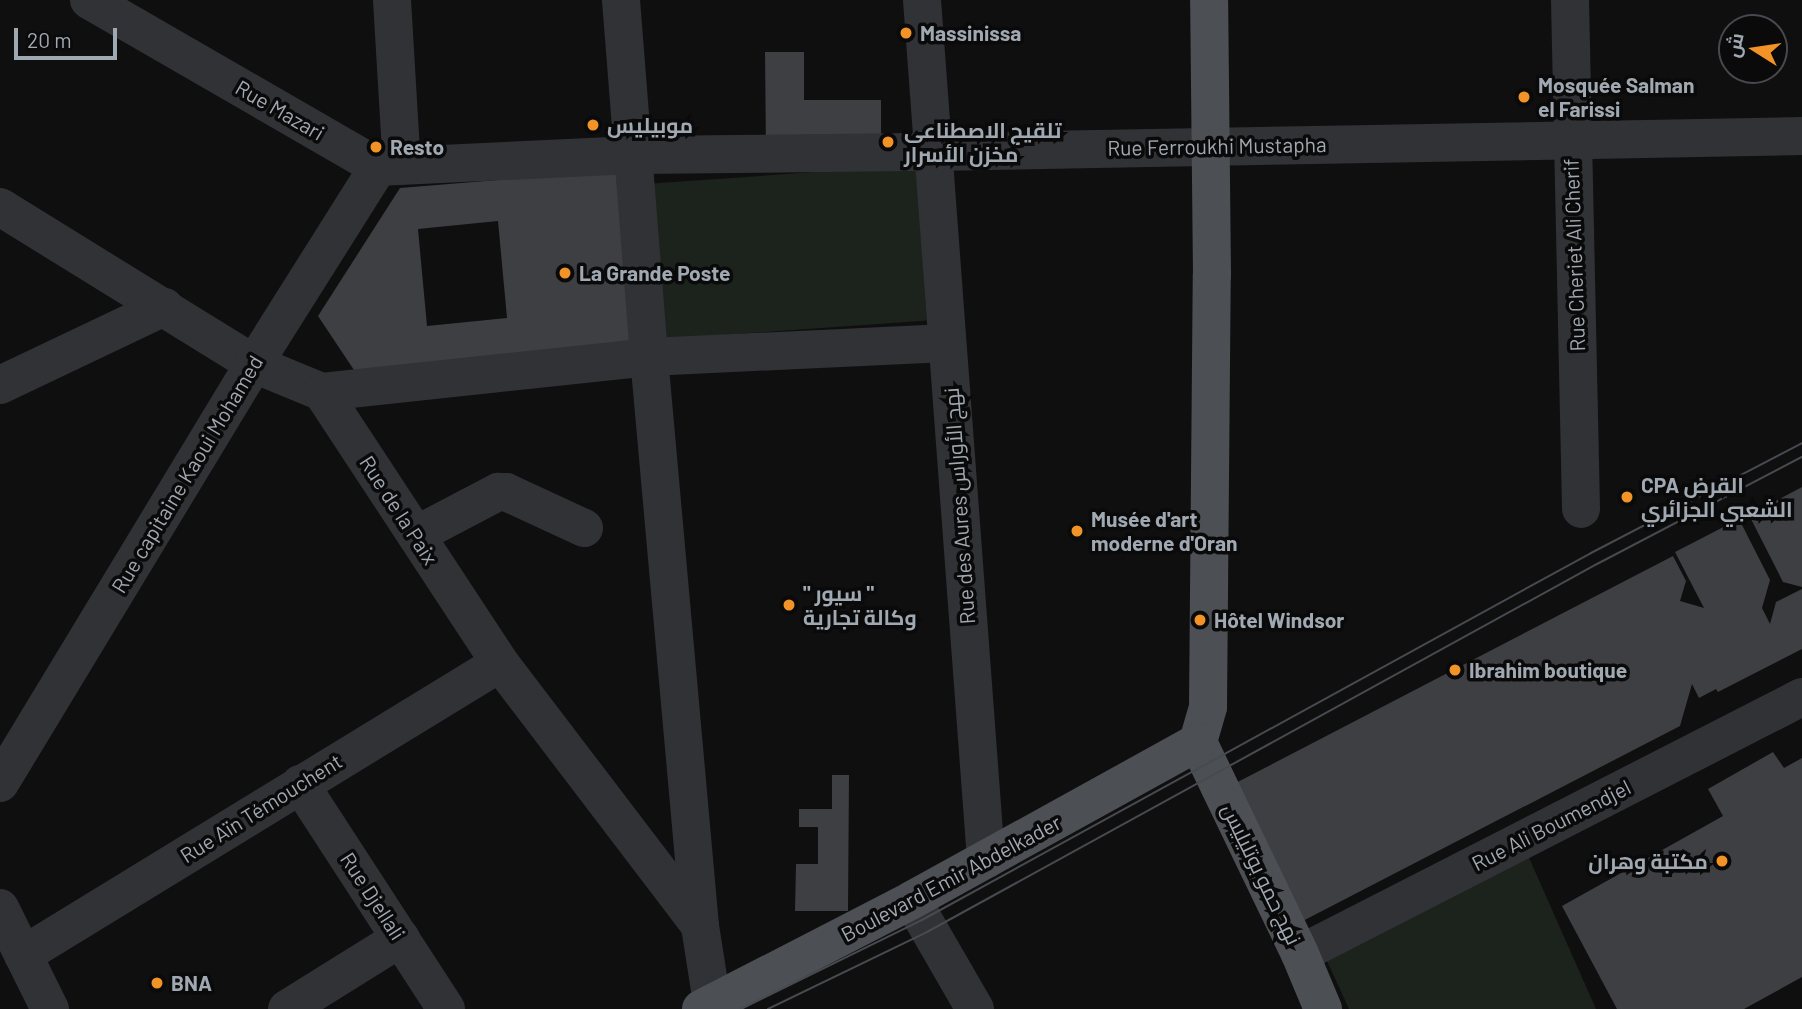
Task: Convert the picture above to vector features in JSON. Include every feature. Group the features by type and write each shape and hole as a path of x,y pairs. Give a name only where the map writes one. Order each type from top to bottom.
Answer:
{"main road":[{"path":"1198,742 1209,707 1212,145 1209,0"},
{"name":"Boulevard Emir Abdelkader","path":"709,1007 912,901 1198,742"},
{"name":"نهج حمو بوتليليس","path":"1198,742 1300,954 1323,1009"}],"street":[{"name":"Rue Mazari","path":"89,0 390,167"},
{"path":"390,167 392,0"},
{"path":"621,0 649,357 709,1007"},
{"name":"Rue des Aures نهج الأوراس","path":"922,0 986,860"},
{"name":"Rue Cheriet Ali Cherif","path":"1570,0 1581,509"},
{"name":"Rue Ferroukhi Mustapha","path":"390,167 633,155 1802,136"},
{"name":"Rue capitaine Kaoui Mohamed","path":"0,783 254,364 390,167"},
{"path":"0,207 254,364 322,392 649,357 947,343"},
{"path":"0,385 164,307"},
{"name":"Rue de la Paix","path":"322,392 500,663 700,926"},
{"path":"416,535 498,492 506,492 584,528"},
{"name":"Rue Aïn Témouchent","path":"23,955 500,663"},
{"name":"Rue Ali Boumendjel","path":"1300,954 1802,697"},
{"name":"Rue Djellali","path":"300,784 446,1009"},
{"path":"912,901 975,1009"},
{"path":"0,908 50,1009"},
{"path":"287,1009 401,938"}],"shaded area":[{"path":"916,165 927,321 657,340 646,184"},
{"path":"1526,851 1596,1009 1349,1009 1327,961"}],"building":[{"path":"765,52 804,52 804,100 881,100 881,154 766,155"},
{"name":"La Grande Poste","path":"618,170 634,351 358,376 318,316 400,188","holes":["498,221 507,318 427,326 418,229"]},
{"path":"1802,487 1802,587 1783,582 1749,515"},
{"path":"1739,519 1770,580 1762,608 1770,624 1776,602 1802,589 1802,649 1718,692 1716,689 1699,698 1692,684 1680,726 1295,925 1228,787 1673,556 1686,581 1680,601 1704,608 1675,552"},
{"name":"مكتبة وهران","path":"1773,752 1784,768 1802,758 1802,977 1744,1009 1617,1009 1562,906 1723,816 1708,789"},
{"path":"832,775 849,775 848,911 795,911 796,864 818,864 818,827 799,827 799,809 832,809"}],"tram line":[{"path":"741,1009 922,920 1591,553 1802,443"},
{"path":"768,1009 927,932 1597,564 1802,457"}],"place":[{"name":"Massinissa","path":"906,33"},
{"name":"Mosquée Salman el Farissi","path":"1524,97"},
{"name":"موبيليس","path":"593,125"},
{"name":"تلقيح الاصطناعي مخزن الأسرار","path":"888,142"},
{"name":"Resto","path":"376,147"},
{"name":"La Grande Poste","path":"565,273"},
{"name":"CPA القرض الشعبي الجزائري","path":"1627,497"},
{"name":"Musée d'art moderne d'Oran","path":"1077,531"},
{"name":"\" سيور \" وكالة تجارية","path":"789,605"},
{"name":"Hôtel Windsor","path":"1200,620"},
{"name":"Ibrahim boutique","path":"1455,670"},
{"name":"مكتبة وهران","path":"1722,861"},
{"name":"BNA","path":"157,983"}]}
